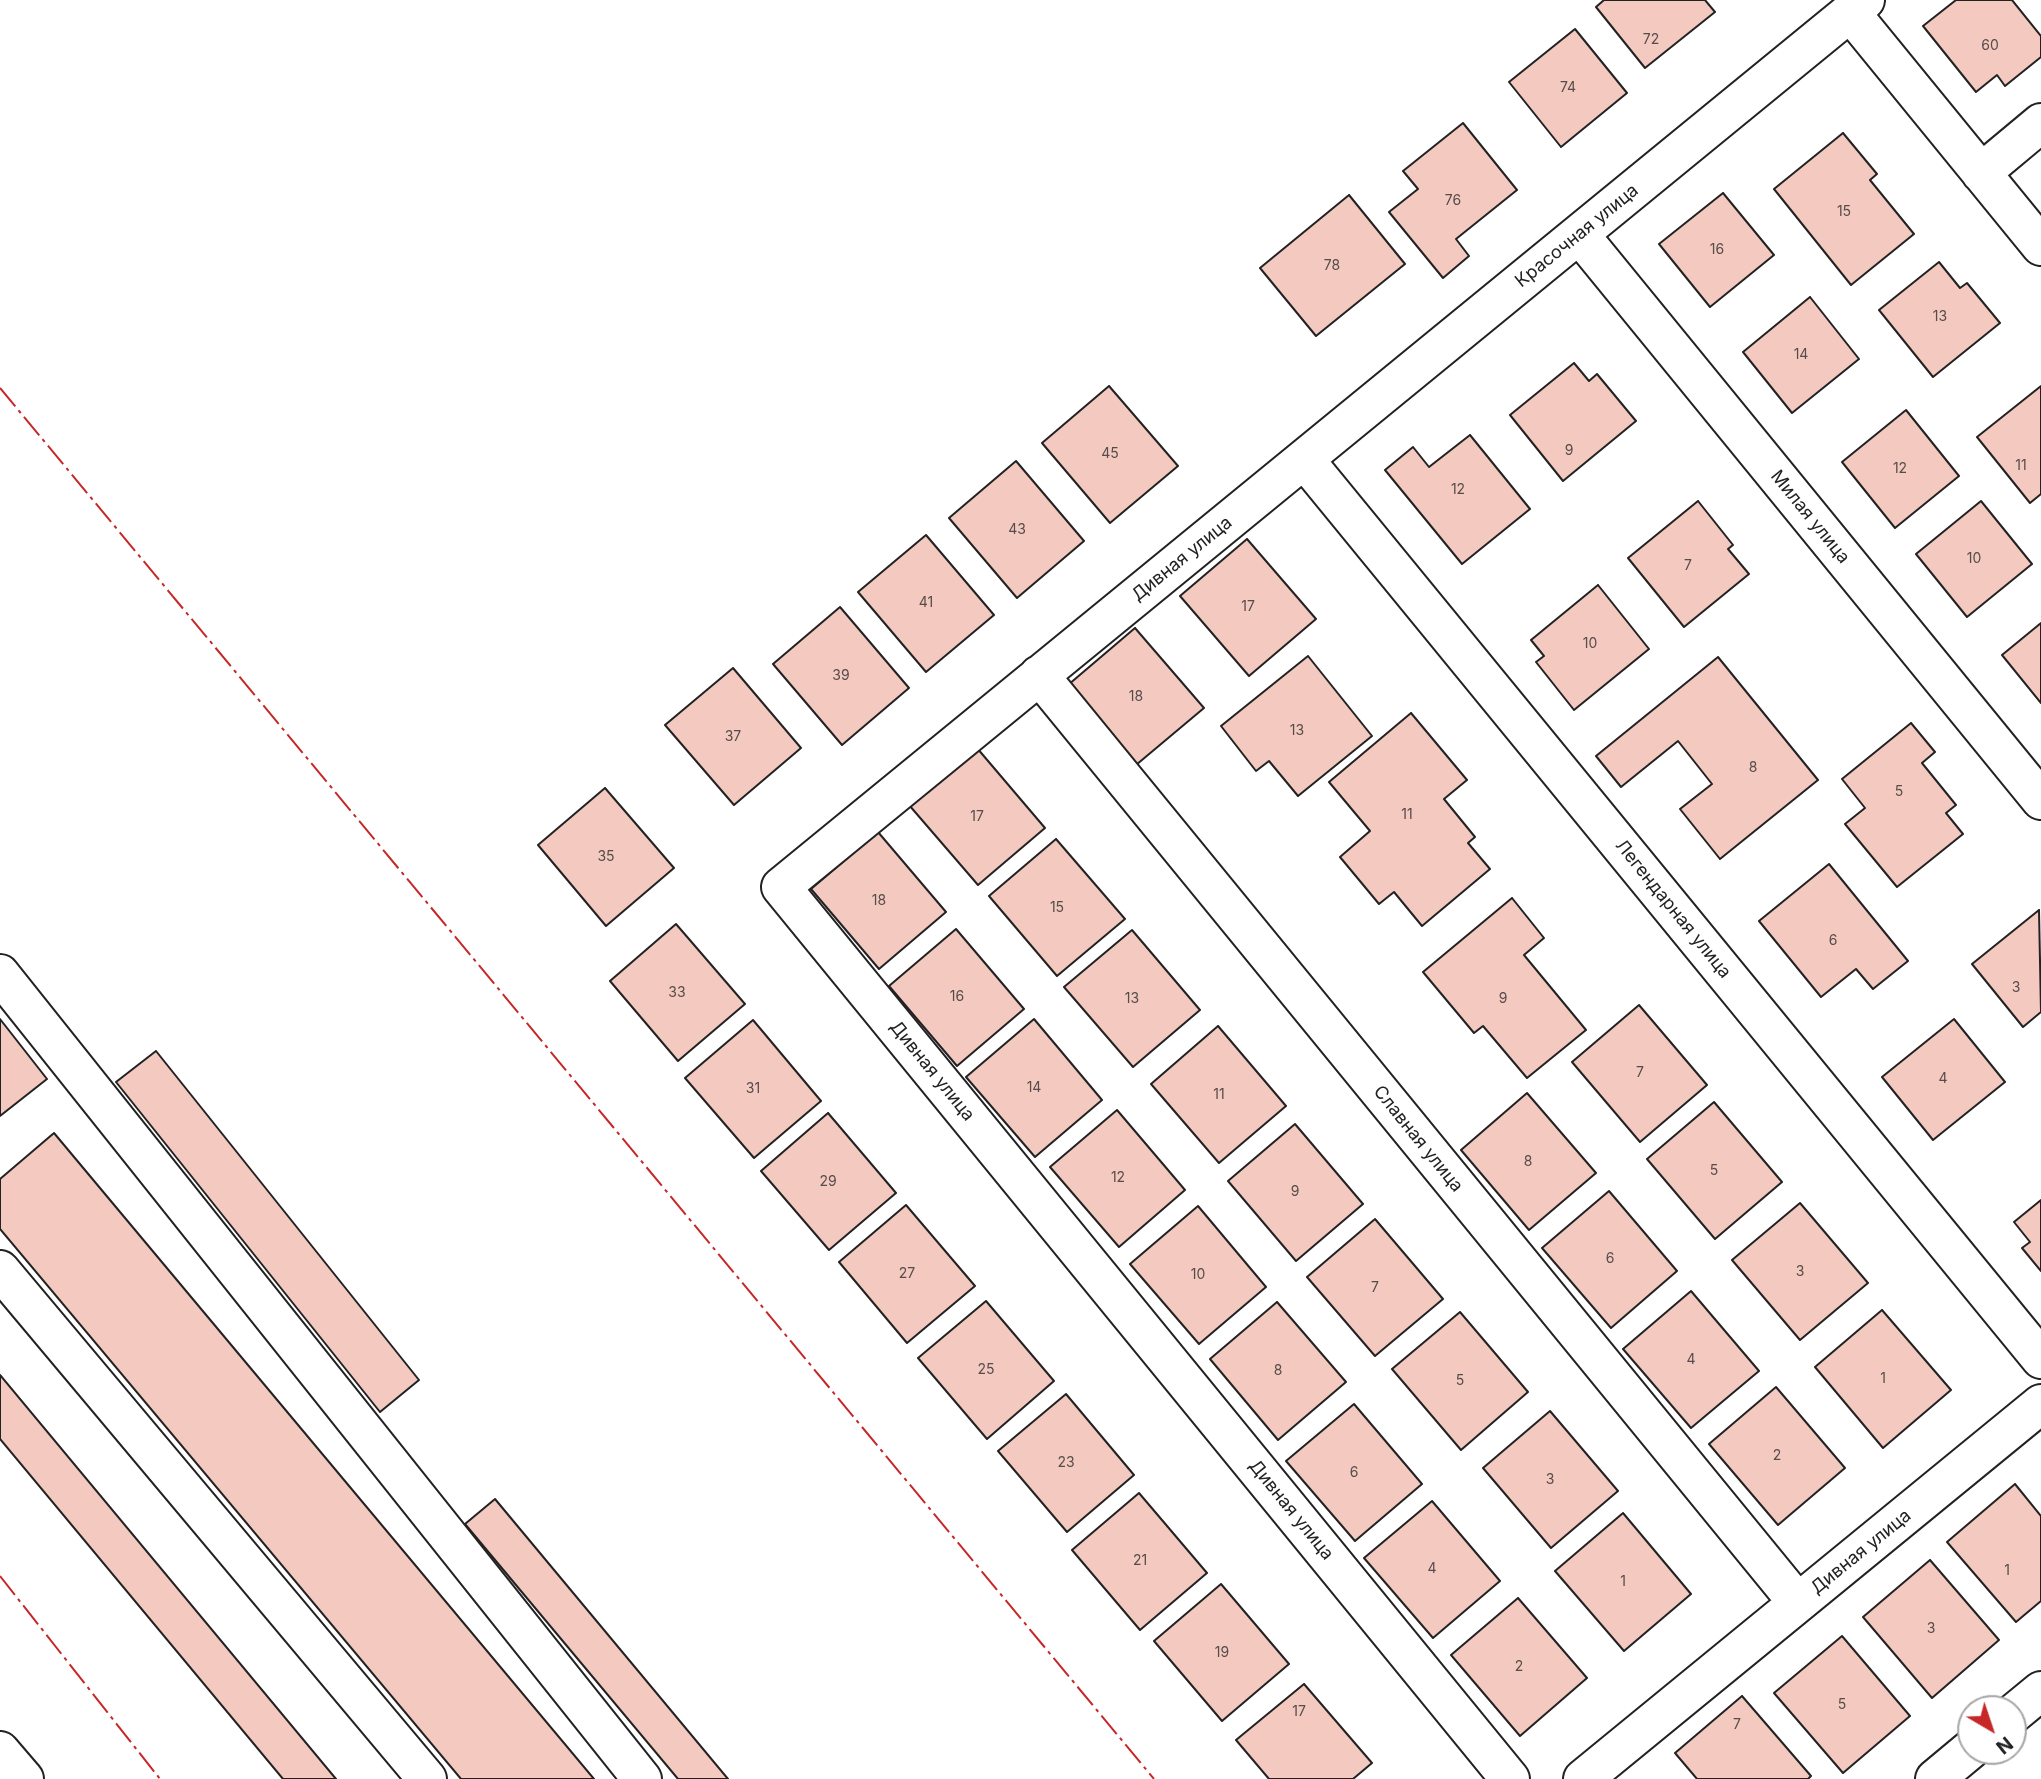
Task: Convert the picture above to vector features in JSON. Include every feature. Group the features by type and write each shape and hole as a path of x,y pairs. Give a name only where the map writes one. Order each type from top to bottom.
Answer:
{"street":[{"name":"Красочная улица","path":"1304,458 1857,6 1981,173 2041,246"},
{"path":"1981,173 2041,123"},
{"name":"Милая улица","path":"1579,234 2041,800"},
{"name":"Дивная улица","path":"1304,458 781,887 1510,1779"},
{"name":"Легендарная улица","path":"1304,458 2041,1359"},
{"name":"Славная улица","path":"1039,675 1798,1603"},
{"path":"0,974 642,1779"},
{"path":"0,1270 427,1779"},
{"name":"Дивная улица","path":"1583,1779 2041,1404"},
{"path":"2027,1702 2041,1690"},
{"path":"0,1751 24,1779"},
{"path":"1935,1779 1957,1761"}],"building":[{"path":"1604,0 1705,0 1715,12 1645,68 1596,7"},
{"path":"1956,0 2012,0 2041,36 2041,57 2005,86 1997,75 1976,92 1923,26"},
{"path":"1575,29 1627,93 1561,147 1509,82"},
{"path":"1463,123 1517,190 1456,239 1469,256 1443,278 1389,212 1418,189 1403,171"},
{"path":"1843,133 1877,174 1870,180 1914,234 1851,285 1774,189"},
{"path":"1723,193 1774,255 1710,307 1659,244"},
{"path":"1349,195 1405,264 1316,336 1260,268"},
{"path":"1939,262 1960,288 1967,283 2000,323 1933,377 1879,310"},
{"path":"1810,297 1859,359 1792,413 1743,352"},
{"path":"1574,363 1589,381 1597,374 1636,421 1563,481 1510,415"},
{"path":"1109,386 1178,466 1110,523 1042,443"},
{"path":"2041,386 2041,494 2030,503 1977,437"},
{"path":"1906,410 1959,476 1895,528 1842,462"},
{"path":"1470,435 1530,509 1462,564 1385,470 1413,447 1429,467"},
{"path":"1016,461 1084,541 1017,598 949,518"},
{"path":"1698,501 1733,545 1728,549 1749,574 1684,627 1628,558"},
{"path":"1981,501 2032,564 1967,617 1916,554"},
{"path":"926,535 994,615 926,672 858,592"},
{"path":"1247,539 1316,619 1249,676 1180,596"},
{"path":"1598,585 1649,649 1574,710 1536,662 1544,656 1531,640"},
{"path":"840,607 909,688 842,745 773,664"},
{"path":"2041,623 2041,703 2002,655"},
{"path":"1135,628 1204,708 1136,765 1068,685"},
{"path":"1308,656 1372,736 1298,796 1269,761 1256,771 1221,726"},
{"path":"1718,657 1818,780 1720,859 1680,809 1712,784 1678,741 1621,787 1596,756"},
{"path":"733,668 801,748 734,805 665,725"},
{"path":"1411,713 1467,780 1444,799 1475,837 1468,843 1490,869 1422,926 1394,892 1379,904 1340,857 1370,831 1329,782"},
{"path":"1911,723 1935,752 1922,763 1956,805 1946,813 1963,834 1897,887 1845,824 1865,808 1842,779"},
{"path":"977,748 1045,828 978,885 909,805"},
{"path":"605,788 674,868 606,926 538,845"},
{"path":"878,832 946,912 879,969 811,889"},
{"path":"1056,839 1125,919 1057,976 989,896"},
{"path":"1829,864 1908,961 1873,989 1856,969 1821,997 1759,921"},
{"path":"1512,898 1544,938 1524,955 1586,1030 1527,1078 1483,1026 1474,1033 1423,972"},
{"path":"2039,910 2041,1012 2023,1027 1972,964"},
{"path":"676,924 745,1004 678,1061 610,981"},
{"path":"956,929 1024,1009 957,1066 889,986"},
{"path":"1132,930 1200,1010 1133,1067 1064,987"},
{"path":"1639,1005 1707,1085 1640,1142 1572,1062"},
{"path":"0,1019 47,1079 0,1116"},
{"path":"1034,1019 1102,1100 1035,1157 966,1077"},
{"path":"1954,1019 2005,1082 1933,1140 1882,1077"},
{"path":"753,1020 821,1101 754,1158 685,1078"},
{"path":"1218,1026 1286,1106 1219,1163 1151,1084"},
{"path":"156,1051 419,1380 380,1412 116,1082"},
{"path":"1527,1093 1596,1173 1529,1230 1461,1150"},
{"path":"1714,1102 1782,1182 1715,1239 1647,1159"},
{"path":"1117,1110 1185,1190 1119,1247 1050,1167"},
{"path":"828,1113 896,1193 829,1250 761,1171"},
{"path":"1295,1124 1363,1204 1296,1261 1228,1181"},
{"path":"54,1133 594,1779 461,1779 0,1229 0,1179"},
{"path":"1609,1191 1677,1271 1611,1328 1542,1248"},
{"path":"2041,1200 2041,1271 2022,1248 2030,1242 2014,1222"},
{"path":"1800,1203 1868,1283 1800,1340 1732,1260"},
{"path":"906,1205 975,1286 907,1343 839,1262"},
{"path":"1198,1206 1266,1287 1199,1344 1130,1264"},
{"path":"1375,1219 1443,1299 1375,1356 1307,1277"},
{"path":"1691,1291 1759,1371 1691,1428 1623,1349"},
{"path":"986,1301 1054,1381 987,1439 918,1358"},
{"path":"1277,1302 1346,1382 1278,1440 1210,1359"},
{"path":"1882,1310 1951,1390 1883,1448 1815,1367"},
{"path":"1460,1312 1528,1392 1461,1450 1392,1369"},
{"path":"0,1375 336,1779 283,1779 0,1439"},
{"path":"1776,1387 1845,1468 1778,1525 1709,1444"},
{"path":"1066,1394 1134,1475 1067,1532 998,1451"},
{"path":"1354,1404 1422,1484 1355,1541 1286,1461"},
{"path":"1550,1411 1618,1491 1551,1548 1483,1468"},
{"path":"2015,1484 2041,1516 2041,1601 2016,1622 1947,1542"},
{"path":"1139,1493 1207,1573 1140,1630 1072,1550"},
{"path":"495,1499 728,1779 678,1779 465,1524"},
{"path":"1432,1501 1500,1581 1433,1638 1364,1558"},
{"path":"1623,1513 1691,1594 1624,1651 1555,1571"},
{"path":"1930,1560 1999,1640 1932,1698 1863,1617"},
{"path":"1221,1584 1289,1664 1222,1721 1154,1641"},
{"path":"1518,1598 1587,1678 1520,1736 1451,1655"},
{"path":"1842,1636 1910,1716 1843,1773 1774,1693"},
{"path":"1304,1684 1372,1763 1353,1779 1269,1779 1236,1740"},
{"path":"1742,1696 1811,1776 1808,1779 1697,1779 1675,1753"}],"power":[{"path":"0,388 1154,1779"},
{"path":"0,1576 160,1779"}]}
